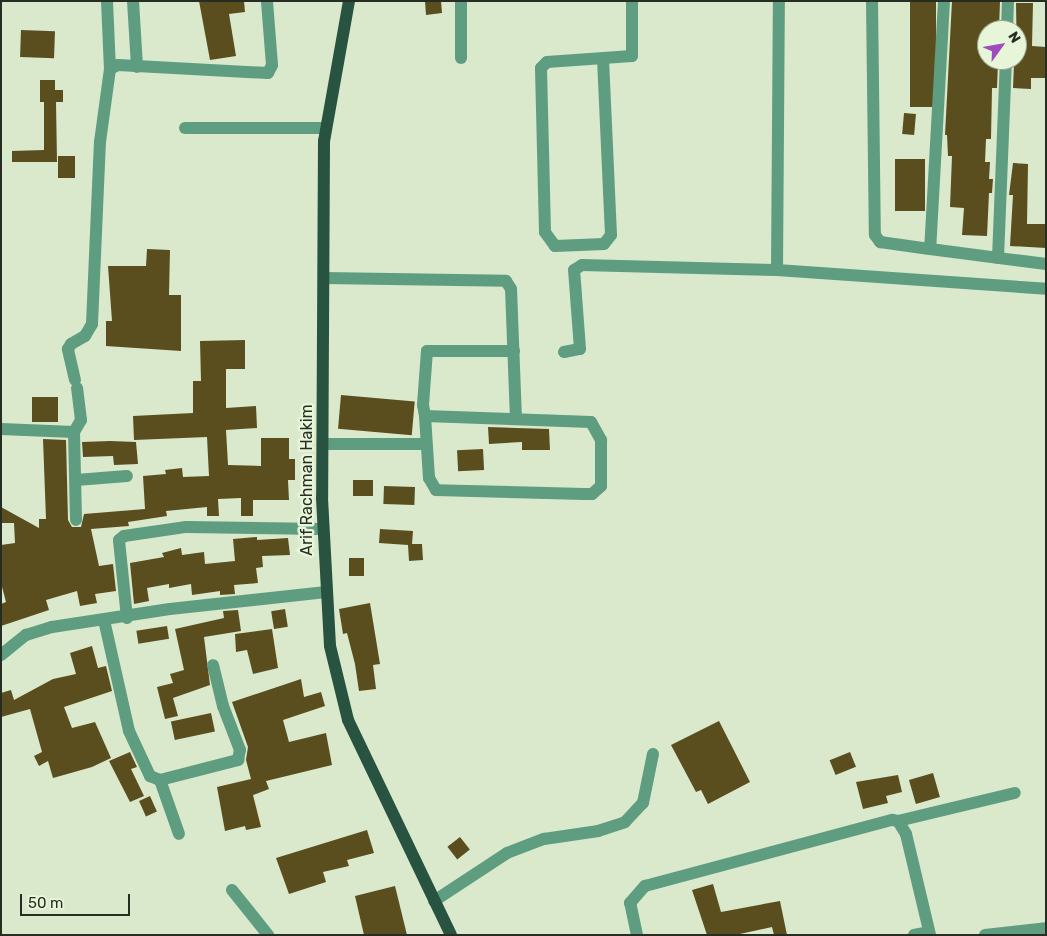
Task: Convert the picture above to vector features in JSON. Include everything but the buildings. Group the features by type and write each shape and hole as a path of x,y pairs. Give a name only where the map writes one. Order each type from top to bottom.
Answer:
{"main road":[{"name":"Arif Rachman Hakim","path":"349,1 326,128 323,529 330,646 346,711 451,935"}],"street":[{"path":"76,520 74,432 81,420 76,384 68,349 70,344 85,336 92,324 100,142 110,69 107,1"},
{"path":"133,1 137,67"},
{"path":"110,69 118,65 268,73 272,65 267,1"},
{"path":"460,1 461,58"},
{"path":"603,59 611,235 604,244 555,246 545,232 541,68 547,62 631,57 634,54 632,1"},
{"path":"776,270 779,1"},
{"path":"872,1 875,236 880,242 1046,264"},
{"path":"930,249 944,1"},
{"path":"1007,20 1008,1"},
{"path":"998,258 1006,70"},
{"path":"185,128 326,128"},
{"path":"564,352 580,349 574,270 579,266 776,270 1046,289"},
{"path":"324,278 502,279 511,290 516,418"},
{"path":"425,416 579,421 595,425 601,440 602,481 598,490 584,494 436,490 430,482 425,444 423,405 427,351 514,351"},
{"path":"1,429 74,432"},
{"path":"323,444 425,444"},
{"path":"76,480 127,476"},
{"path":"127,618 119,540 124,536 186,527 323,529"},
{"path":"1,655 26,635 52,628 127,618 170,609 326,592"},
{"path":"104,620 129,731 142,764 150,776 160,780 238,760 240,750 223,706 213,665"},
{"path":"434,901 507,853 544,839 567,838 625,822 643,803 653,754"},
{"path":"160,780 178,834"},
{"path":"637,935 630,904 645,886 882,821 898,821 1014,793"},
{"path":"898,821 906,834 929,934 914,935"},
{"path":"232,890 268,935"},
{"path":"985,935 1046,928"}]}
